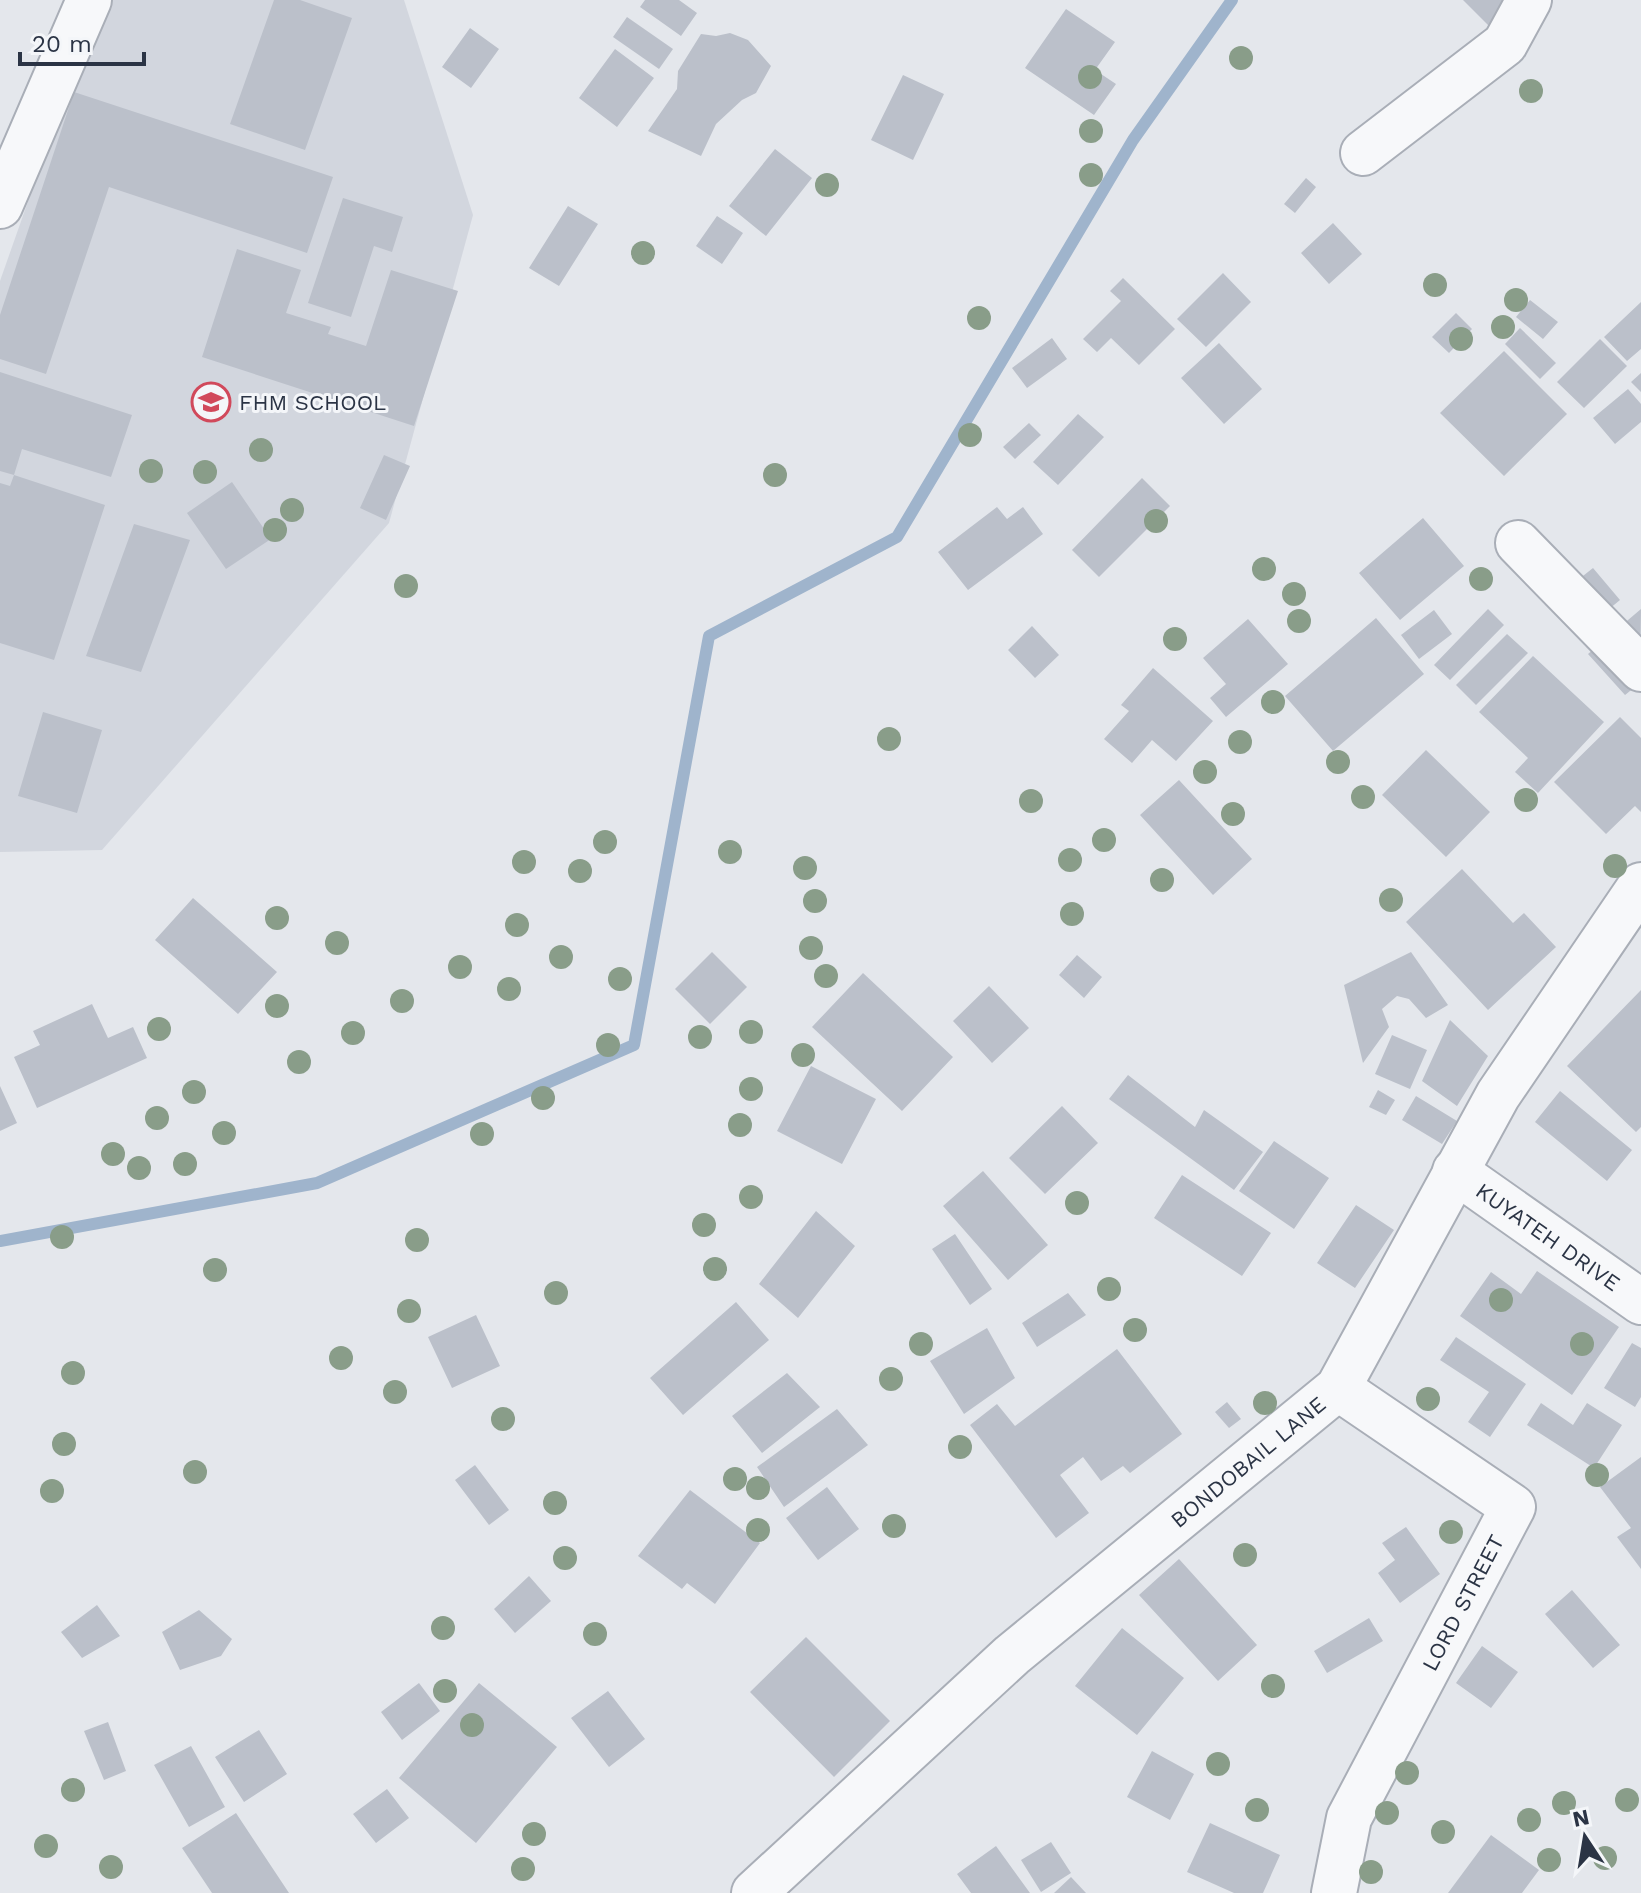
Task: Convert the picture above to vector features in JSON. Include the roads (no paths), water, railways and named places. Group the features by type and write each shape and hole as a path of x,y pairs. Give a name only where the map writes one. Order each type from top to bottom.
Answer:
{"street":[{"path":"0,206 89,0"},
{"path":"1363,153 1505,44 1529,0"},
{"path":"1518,543 1641,669"},
{"name":"BONDOBAIL LANE","path":"754,1893 1012,1655 1338,1388 1498,1095 1641,885"},
{"name":"KUYATEH DRIVE","path":"1455,1171 1641,1302"},
{"name":"LORD STREET","path":"1334,1893 1349,1818 1513,1507 1338,1388"}],"waterway":[{"path":"0,1241 317,1183 634,1045 709,636 897,537 1133,140 1232,0"}],"place":[{"name":"FHM SCHOOL","path":"211,402"}]}
